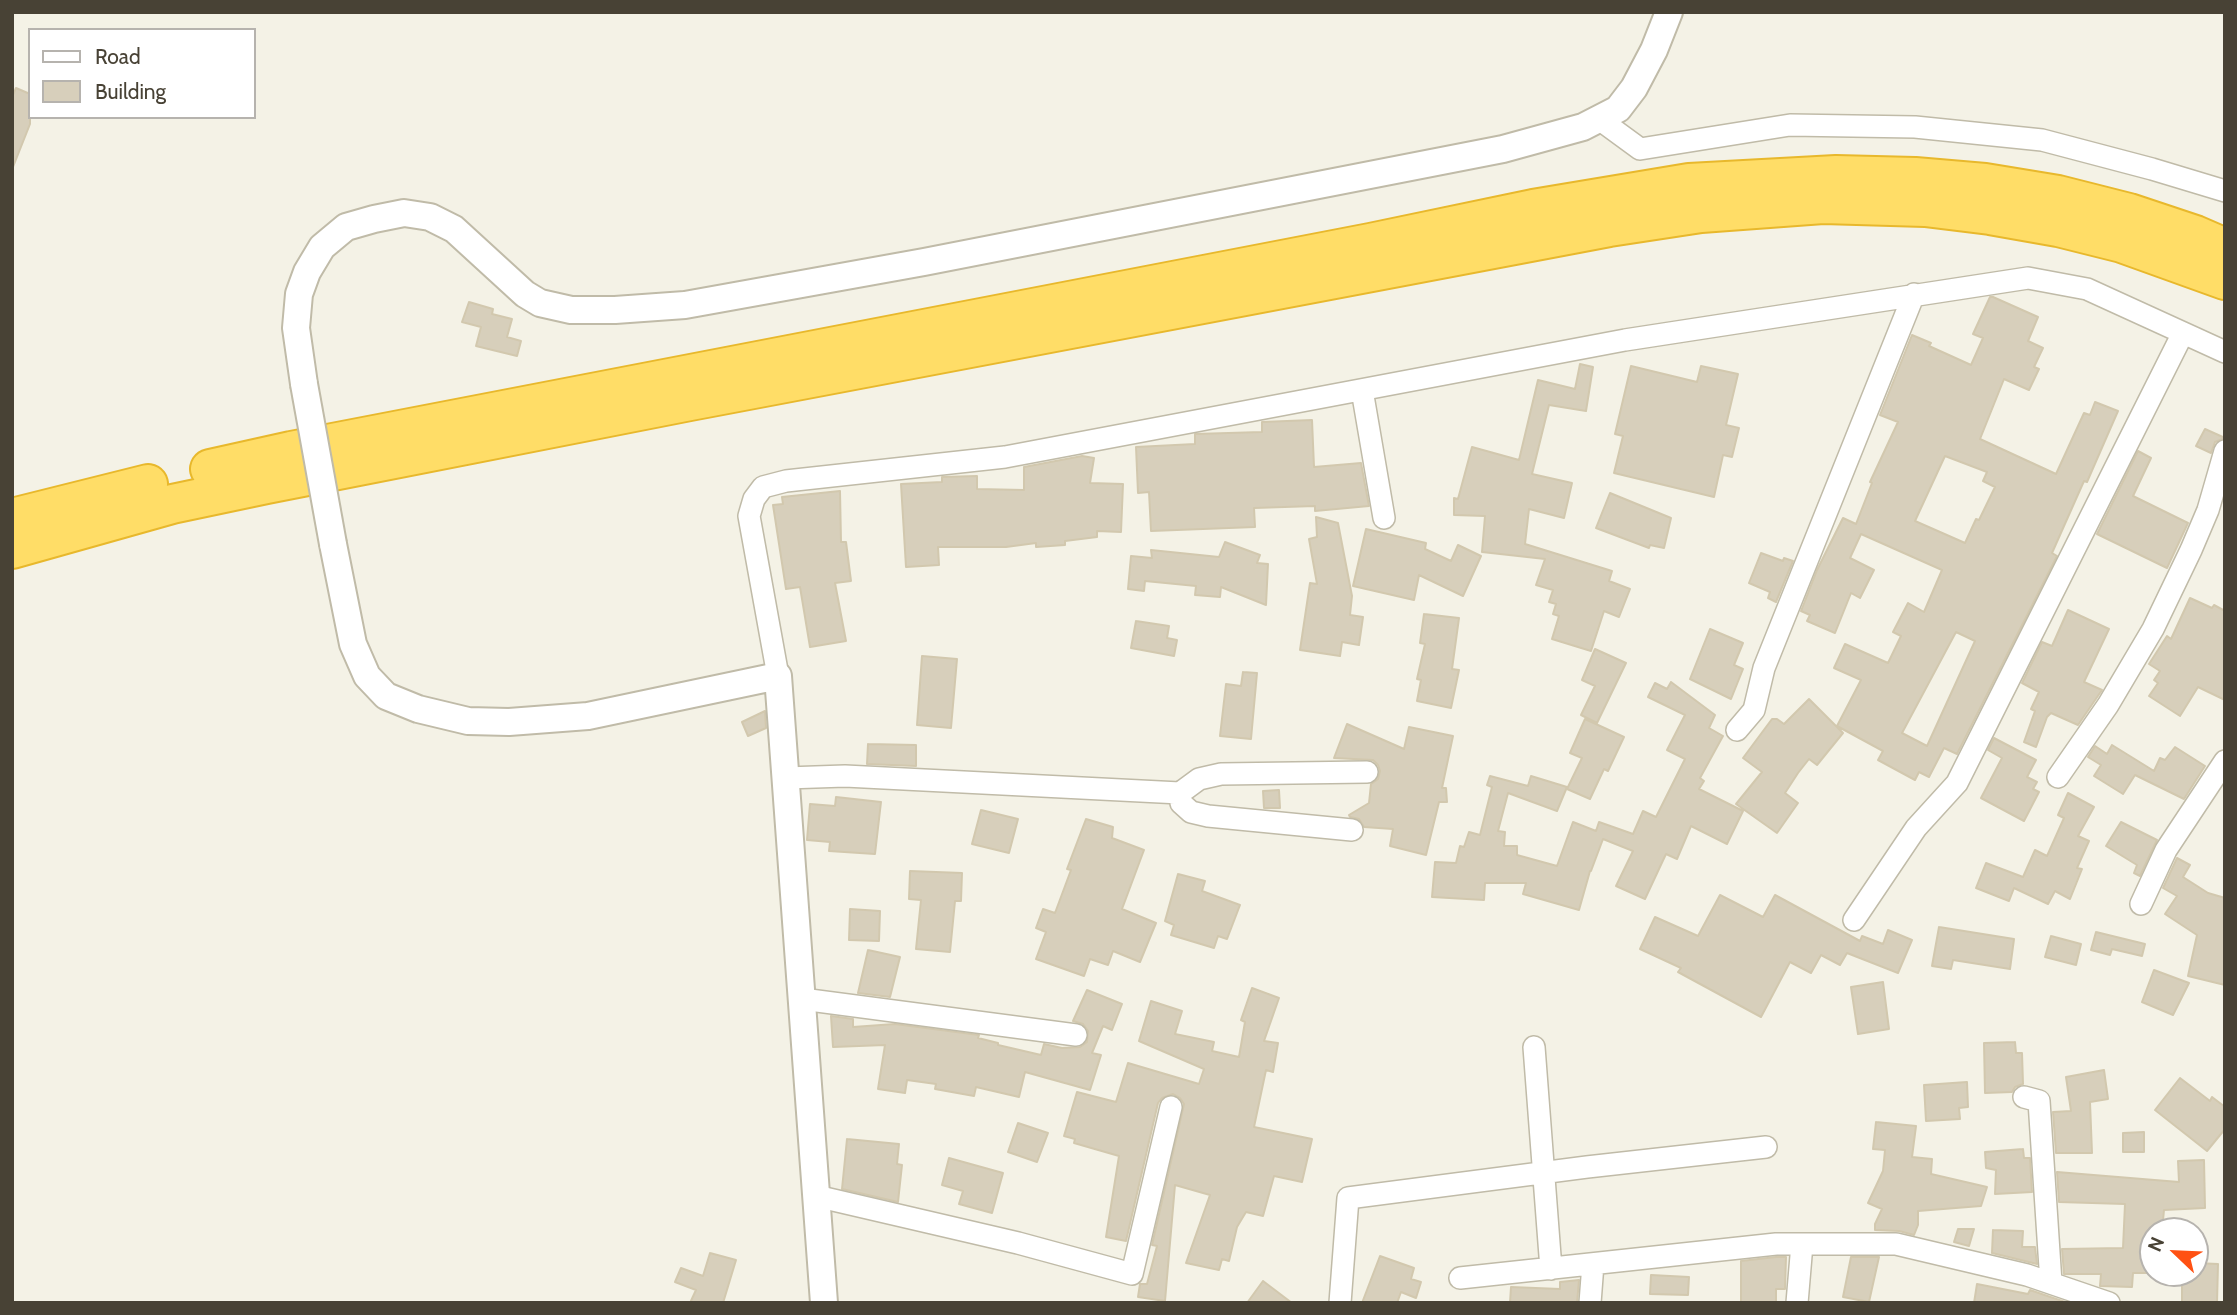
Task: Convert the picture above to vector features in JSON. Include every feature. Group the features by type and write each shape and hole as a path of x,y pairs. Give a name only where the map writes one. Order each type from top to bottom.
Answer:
{"highway":[{"path":"12,518 152,482 291,451 1370,243 1533,209 1689,183 1836,175 1915,177 1985,183 2058,195 2129,213 2225,248"},
{"path":"12,549 172,504 267,484 744,390 1609,227 1701,213 1823,204 1925,207 1990,215 2058,227 2122,243 2225,280"}],"street":[{"path":"778,676 588,716 509,722 468,721 418,709 386,696 367,676 353,644 296,328 299,295 307,272 322,247 346,227 374,219 404,213 430,217 454,229 524,295 540,303 570,310 685,305 924,262 1503,149 1583,127 1618,109 1634,88 1654,50 1669,12"},
{"path":"1599,119 1640,149 1790,125 1915,127 2042,140 2225,191"},
{"path":"824,1303 778,676 749,516 754,499 763,486 786,481 1005,457 1625,340 2028,278 2087,289 2225,352"},
{"path":"1737,730 1754,710 1765,668 1914,294"},
{"path":"1854,920 1916,828 1956,783 2183,333"},
{"path":"1362,390 1384,519"},
{"path":"2058,777 2108,705 2153,629 2204,520 2225,451"},
{"path":"2141,904 2166,850 2225,761"},
{"path":"786,778 845,776 1180,793 1199,779 1221,774 1367,772"},
{"path":"1180,793 1181,803 1191,812 1208,816 1352,830"},
{"path":"802,999 1076,1035"},
{"path":"1534,1048 1551,1269"},
{"path":"2024,1097 2039,1101 2050,1283"},
{"path":"816,1196 1018,1243 1132,1274 1171,1107"},
{"path":"1340,1303 1349,1198 1543,1172 1766,1147"},
{"path":"1460,1278 1776,1244 1896,1244 2027,1275 2109,1303"},
{"path":"1797,1303 1802,1244"},
{"path":"1590,1303 1593,1264"}],"building":[{"path":"16,88 28,93 30,119 13,167 12,97"},
{"path":"1990,297 1993,297 2038,317 2028,341 2043,348 2034,367 2039,369 2029,390 2004,379 1980,439 2056,474 2084,413 2090,415 2095,402 2118,411 2052,553 2057,556 1957,754 1944,748 1929,777 1919,772 1915,780 1878,760 1883,751 1837,726 1861,680 1834,668 1845,644 1888,663 1901,636 1893,632 1908,603 1924,612 1942,570 1861,534 1850,558 1874,570 1860,598 1851,593 1835,633 1807,621 1810,615 1801,611 1817,570 1843,518 1856,524 1872,483 1870,482 1898,422 1880,415 1912,335 1931,343 1929,346 1971,365 1983,338 1973,334","holes":["1945,456 1987,472 1983,481 1995,487 1965,543 1915,521","1956,632 1975,641 1927,746 1902,733"]},
{"path":"469,302 493,309 492,314 512,319 507,337 521,341 517,356 476,346 481,327 462,322"},
{"path":"1580,364 1593,367 1586,411 1549,405 1532,474 1572,483 1564,518 1529,509 1525,544 1612,571 1609,581 1630,589 1619,617 1604,611 1591,651 1552,639 1559,616 1553,614 1556,604 1549,602 1553,590 1536,585 1545,559 1482,552 1485,516 1454,515 1454,498 1458,499 1472,447 1519,460 1538,380 1575,389"},
{"path":"1631,366 1697,382 1701,366 1738,374 1726,425 1739,428 1732,457 1723,455 1714,497 1614,473 1623,436 1615,434"},
{"path":"1312,420 1314,467 1361,463 1369,506 1315,511 1315,506 1254,508 1255,527 1151,531 1149,492 1138,493 1136,447 1195,444 1195,434 1262,432 1262,422"},
{"path":"2205,429 2225,438 2215,442 2211,453 2196,446"},
{"path":"2138,451 2151,458 2133,496 2188,523 2167,568 2097,534"},
{"path":"1082,456 1094,458 1090,483 1123,484 1121,532 1097,531 1097,537 1065,541 1065,545 1036,547 1036,543 1006,547 938,547 939,565 906,567 901,484 942,482 942,477 977,476 977,489 1024,490 1024,467"},
{"path":"840,491 841,542 846,542 851,581 835,583 846,641 810,647 800,587 786,589 773,505 783,504 782,497"},
{"path":"1610,493 1671,518 1664,548 1650,545 1649,548 1596,528"},
{"path":"1316,517 1338,523 1352,596 1350,615 1363,617 1359,645 1342,642 1340,656 1300,650 1310,583 1317,584 1309,539 1317,537"},
{"path":"1366,529 1426,543 1425,549 1451,561 1458,545 1481,556 1463,596 1419,575 1414,600 1353,586"},
{"path":"1225,542 1260,555 1257,563 1268,564 1266,605 1221,587 1220,597 1195,595 1196,586 1145,581 1144,591 1128,589 1131,556 1152,558 1151,550 1219,557"},
{"path":"1761,553 1783,561 1784,558 1793,561 1776,602 1768,598 1770,592 1749,583"},
{"path":"2190,598 2225,611 2225,700 2198,687 2180,716 2149,696 2158,683 2154,680 2160,671 2149,664 2167,636 2171,639"},
{"path":"2068,610 2109,629 2084,682 2102,690 2078,725 2051,713 2036,747 2024,742 2035,711 2031,709 2039,692 2022,683 2042,642 2052,646"},
{"path":"1424,614 1459,618 1452,669 1459,670 1451,708 1417,701 1421,680 1417,679 1425,644 1420,643"},
{"path":"1136,621 1169,626 1167,638 1177,640 1174,656 1131,648"},
{"path":"1710,629 1743,643 1734,665 1743,669 1731,699 1690,679"},
{"path":"1595,649 1626,663 1597,723 1581,715 1595,686 1582,680"},
{"path":"922,656 957,659 951,728 917,725"},
{"path":"1243,672 1257,673 1251,739 1220,736 1226,684 1241,686"},
{"path":"1671,682 1715,715 1709,728 1723,736 1700,778 1704,781 1699,789 1743,811 1727,844 1691,826 1677,859 1666,854 1645,899 1616,886 1633,851 1603,839 1579,910 1523,894 1526,883 1485,883 1484,900 1432,897 1435,862 1456,863 1460,846 1464,847 1469,832 1480,835 1492,787 1487,785 1490,776 1528,786 1531,776 1567,787 1557,811 1508,793 1498,831 1505,832 1504,846 1517,846 1517,855 1557,866 1573,822 1596,831 1599,822 1633,834 1643,811 1656,817 1685,759 1667,750 1685,715 1648,697 1655,683 1667,689"},
{"path":"1809,699 1843,733 1817,765 1809,759 1798,773 1785,793 1798,803 1777,833 1736,804 1762,772 1743,758 1772,719 1784,724"},
{"path":"765,711 766,728 748,736 742,722"},
{"path":"1585,719 1624,737 1608,771 1604,769 1590,799 1567,789 1582,758 1570,753"},
{"path":"1347,724 1404,749 1409,727 1453,736 1442,788 1446,788 1447,802 1439,802 1426,855 1390,846 1393,829 1364,827 1359,819 1350,817 1349,815 1369,803 1371,784 1378,779 1380,771 1373,760 1334,758"},
{"path":"1994,738 2036,760 2027,777 2037,782 2033,789 2039,792 2024,821 1981,798 2002,758 1988,750"},
{"path":"868,744 916,745 916,766 867,764"},
{"path":"2112,745 2154,771 2160,758 2165,760 2175,747 2205,766 2184,799 2135,775 2123,794 2094,776 2101,765 2088,757 2095,746 2107,754"},
{"path":"1279,790 1280,808 1264,808 1263,791"},
{"path":"2068,793 2094,807 2078,836 2089,841 2077,868 2082,869 2070,899 2055,891 2048,904 2014,888 2009,901 1976,888 1986,863 2023,877 2035,850 2047,856 2064,818 2058,815"},
{"path":"836,797 881,802 875,854 829,851 830,842 807,840 810,804 835,806"},
{"path":"981,810 1018,819 1009,853 972,844"},
{"path":"1086,819 1113,827 1112,838 1144,850 1122,909 1156,923 1140,962 1113,951 1108,965 1090,959 1084,976 1036,959 1046,932 1036,928 1043,909 1055,913 1071,870 1067,869"},
{"path":"2121,822 2157,840 2140,876 2134,873 2137,865 2106,846"},
{"path":"2177,858 2190,865 2183,877 2208,893 2225,898 2225,985 2188,976 2197,935 2165,914 2177,896 2163,888"},
{"path":"910,871 962,873 961,901 955,901 950,952 916,949 921,900 909,899"},
{"path":"1178,874 1205,881 1202,891 1240,905 1227,939 1218,936 1214,948 1171,935 1174,925 1165,921"},
{"path":"1720,895 1763,917 1775,895 1860,941 1862,936 1883,944 1888,930 1912,940 1898,973 1847,953 1840,965 1821,955 1811,973 1790,962 1761,1017 1678,972 1681,968 1640,949 1655,917 1698,936"},
{"path":"850,909 880,911 879,941 849,940"},
{"path":"1939,927 2014,939 2010,969 1953,960 1951,969 1932,966"},
{"path":"2096,932 2145,944 2142,956 2112,949 2110,955 2091,950"},
{"path":"2051,936 2081,944 2076,965 2045,957"},
{"path":"868,950 900,957 890,997 858,993"},
{"path":"2154,970 2189,983 2173,1015 2142,1002"},
{"path":"1883,982 1889,1029 1858,1034 1851,987"},
{"path":"1252,988 1279,998 1264,1041 1278,1043 1273,1072 1266,1070 1254,1127 1312,1139 1302,1182 1274,1176 1263,1216 1246,1212 1237,1227 1229,1261 1222,1259 1219,1270 1186,1263 1210,1195 1175,1185 1165,1301 1138,1297 1140,1284 1147,1284 1157,1246 1152,1245 1184,1104 1173,1094 1162,1098 1158,1103 1126,1241 1106,1237 1119,1156 1074,1143 1075,1139 1064,1136 1077,1092 1116,1102 1128,1063 1199,1084 1204,1069 1139,1041 1151,1001 1182,1011 1175,1034 1214,1042 1212,1051 1239,1057 1245,1022 1241,1020"},
{"path":"1087,990 1122,1004 1112,1030 1103,1026 1092,1053 1101,1055 1090,1090 1025,1072 1019,1097 976,1087 974,1096 935,1089 936,1084 907,1080 905,1093 878,1089 885,1045 833,1047 831,1016 853,1019 853,1027 895,1024 979,1035 978,1038 998,1045 1041,1055 1044,1044 1062,1048 1080,1047 1087,1042 1088,1031 1083,1024 1073,1021"},
{"path":"2015,1042 2016,1053 2022,1053 2023,1084 2015,1087 2012,1092 1985,1093 1984,1043"},
{"path":"2104,1070 2108,1099 2090,1102 2092,1153 2056,1153 2053,1112 2071,1111 2066,1077"},
{"path":"2180,1078 2210,1101 2212,1097 2225,1107 2225,1129 2207,1151 2155,1110"},
{"path":"1967,1082 1968,1107 1959,1108 1960,1119 1926,1121 1924,1085"},
{"path":"1876,1122 1916,1126 1912,1157 1932,1159 1931,1174 1987,1187 1981,1206 1918,1211 1918,1225 1914,1235 1875,1230 1882,1209 1868,1203 1883,1171 1885,1150 1873,1149"},
{"path":"1018,1123 1048,1133 1037,1162 1008,1152"},
{"path":"2144,1132 2144,1152 2123,1152 2123,1133"},
{"path":"847,1139 899,1144 897,1164 902,1165 898,1202 842,1189"},
{"path":"2023,1149 2024,1158 2030,1158 2032,1192 1995,1194 1996,1170 1986,1168 1985,1152"},
{"path":"949,1158 1003,1173 992,1213 959,1204 963,1191 942,1185"},
{"path":"2204,1160 2205,1208 2164,1210 2163,1217 2139,1217 2139,1273 2133,1273 2132,1287 2100,1286 2101,1274 2064,1274 2062,1249 2123,1248 2125,1204 2059,1202 2057,1172 2179,1182 2178,1161"},
{"path":"1958,1229 1974,1229 1969,1246 1954,1242"},
{"path":"1993,1230 2023,1231 2022,1247 2035,1247 2037,1264 1992,1253"},
{"path":"710,1253 736,1260 723,1303 690,1303 696,1290 675,1282 681,1268 703,1276"},
{"path":"1380,1256 1414,1268 1411,1279 1421,1282 1416,1298 1401,1292 1397,1303 1362,1303"},
{"path":"1786,1257 1785,1289 1776,1289 1776,1303 1741,1303 1741,1261"},
{"path":"1851,1257 1879,1257 1869,1302 1843,1297"},
{"path":"2209,1264 2218,1264 2217,1303 2182,1303 2182,1287 2209,1287"},
{"path":"1651,1275 1689,1277 1688,1295 1650,1294"},
{"path":"1579,1280 1577,1303 1510,1303 1511,1287 1560,1289 1560,1282"},
{"path":"1263,1281 1292,1303 1247,1303"},
{"path":"1977,1284 2028,1294 2030,1290 2068,1303 1974,1303"}]}
